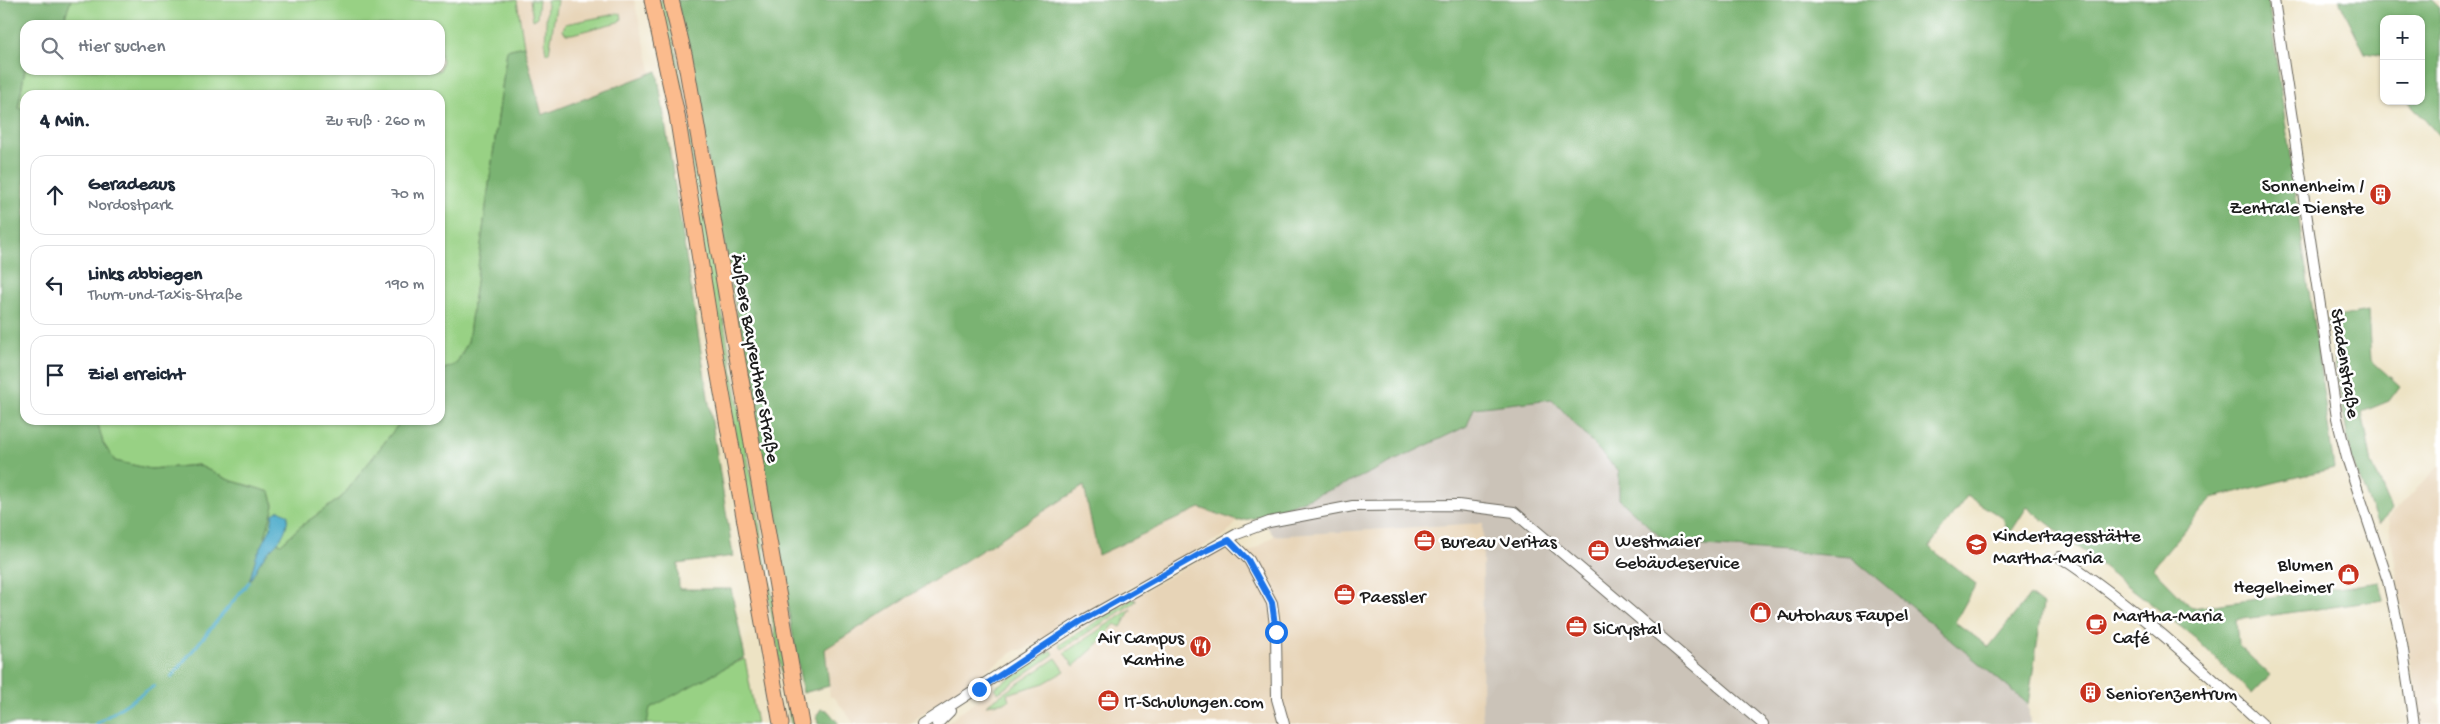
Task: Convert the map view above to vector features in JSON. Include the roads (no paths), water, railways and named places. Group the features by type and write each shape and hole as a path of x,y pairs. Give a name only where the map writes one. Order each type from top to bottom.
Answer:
{"main road":[{"name":"Äußere Bayreuther Straße","path":"652,0 677,115 714,348 781,724"},
{"name":"Äußere Bayreuther Straße","path":"671,0 685,58 801,724"}],"street":[{"name":"Stadenstraße","path":"2274,0 2337,418 2347,458 2388,581 2402,644 2414,724"},
{"path":"922,724 960,702 1080,622 1237,534 1269,522 1353,506 1458,505 1514,512 1764,724"},
{"path":"1229,540 1248,560 1272,603 1276,632 1277,699 1284,724"},
{"path":"2060,557 2094,580 2180,650 2262,724"},
{"path":"937,724 960,702"}],"water":[{"path":"279,510 288,515 283,535 263,558 249,582 256,557 271,528 273,514"}],"waterway":[{"path":"171,677 249,582"},
{"path":"96,724 154,686"}],"place":[{"name":"Sonnenheim / Zentrale Dienste","path":"2380,195"},
{"name":"Bureau Veritas","path":"1425,540"},
{"name":"Kindertagesstätte Martha-Maria","path":"1977,545"},
{"name":"Westmaier Gebäudeservice","path":"1599,550"},
{"name":"Blumen Hegelheimer","path":"2349,574"},
{"name":"Paessler","path":"1344,595"},
{"name":"Autohaus Faupel","path":"1761,613"},
{"name":"Martha-Maria Café","path":"2097,625"},
{"name":"SiCrystal","path":"1577,627"},
{"name":"Air Campus Kantine","path":"1200,647"},
{"name":"Seniorenzentrum","path":"2090,692"},
{"name":"IT-Schulungen.com","path":"1108,700"}]}
